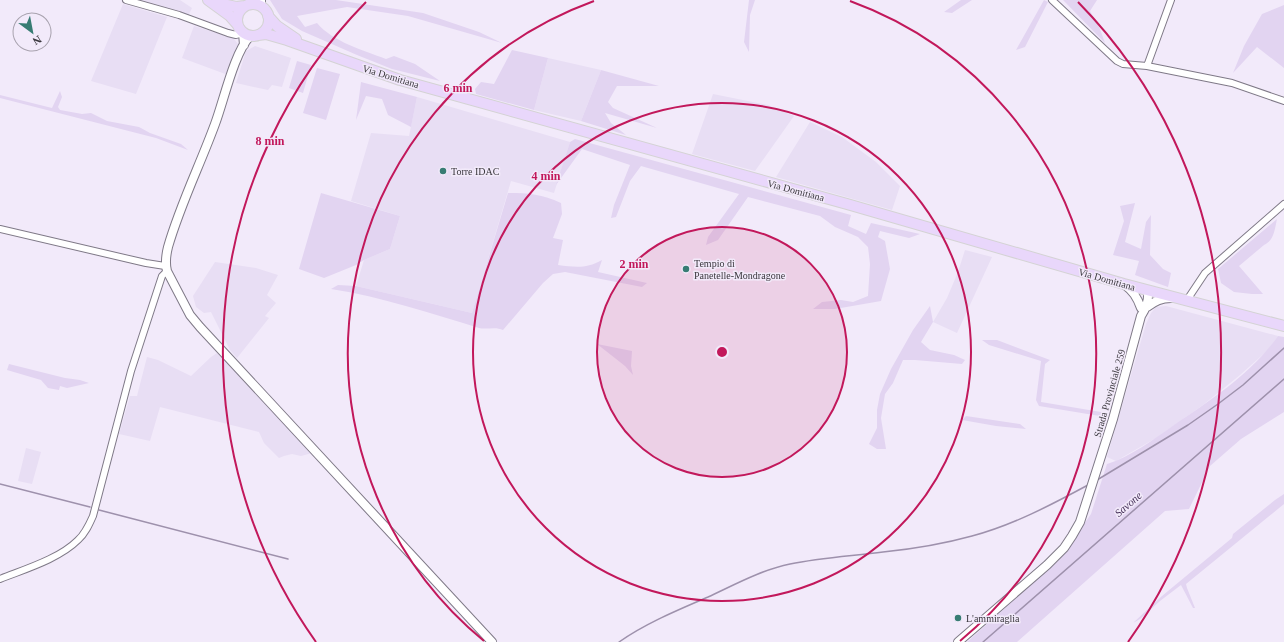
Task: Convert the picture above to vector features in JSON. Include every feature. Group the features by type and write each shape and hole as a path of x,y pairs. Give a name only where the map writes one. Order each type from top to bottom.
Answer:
{"main road":[{"path":"208,0 230,16 247,32"},
{"path":"208,0 230,6 258,6"},
{"path":"247,32 266,29 268,25 258,6"},
{"path":"247,32 237,20 239,12 258,6"},
{"name":"Via Domitiana","path":"258,6 286,32 309,47"},
{"name":"Via Domitiana","path":"247,32 274,36 400,80 847,204 1124,284 1284,326"}],"street":[{"path":"0,579 52,558 68,549 79,540 86,530 92,516 131,371 162,276 166,269 168,248 175,226 216,123 247,32 236,35 228,33 179,15 126,0"},
{"path":"1052,0 1117,61 1232,82 1284,101"},
{"path":"1147,66 1172,0"},
{"path":"1187,300 1205,273 1284,204"},
{"path":"0,229 166,269 190,315 200,327 492,642"},
{"path":"1124,284 1135,294 1143,310 1154,302 1164,298 1176,298"},
{"name":"Strada Provinciale 259","path":"958,642 1047,565 1064,548 1080,522 1113,419 1143,310 1148,298 1148,290"}],"shaded area":[{"path":"134,0 180,0 192,8 188,16"},
{"path":"270,0 336,0 423,13 479,32 502,43 408,16 347,7 297,16 305,27 317,23 331,35 349,45 386,59 394,56 415,64 440,81 392,69 302,31 282,19"},
{"path":"749,0 755,0 750,15 749,52 744,42"},
{"path":"961,0 972,0 952,13 944,12"},
{"path":"1044,0 1048,2 1025,47 1016,50"},
{"path":"1063,0 1097,0 1090,11 1100,29 1105,43"},
{"path":"123,4 167,17 136,94 91,81"},
{"path":"1284,5 1284,68 1257,47 1233,73 1244,46 1262,14"},
{"path":"194,26 233,38 239,45 228,75 182,58"},
{"path":"255,46 291,58 282,87 272,85 268,90 236,83 246,51"},
{"path":"512,50 548,58 534,110 476,94 475,89 481,82 494,84"},
{"path":"548,58 601,70 581,121 534,110"},
{"path":"297,61 311,65 303,93 289,88"},
{"path":"317,68 340,74 326,120 303,113"},
{"path":"601,70 659,86 617,86 608,102 613,108 657,128 605,113 611,123 626,135 581,121"},
{"path":"361,82 417,97 411,127 388,115 382,99 366,96 356,120"},
{"path":"60,91 62,97 58,107 60,110 82,114 91,113 107,121 139,127 150,133 181,144 188,150 156,138 0,98 0,95 52,108"},
{"path":"713,94 768,105 794,116 755,171 692,154"},
{"path":"417,97 570,142 554,193 511,181 472,313 356,286 364,260 390,249 400,216 351,201 371,133 409,136"},
{"path":"810,122 842,137 876,162 900,186 892,210 776,177"},
{"path":"575,139 851,215 848,226 866,234 871,223 920,234 909,238 880,231 878,237 885,241 890,269 881,301 835,309 813,309 822,302 841,300 853,302 868,296 870,264 868,247 858,237 835,227 820,216 748,197 718,240 706,245 708,237 739,194 641,166 630,181 616,217 611,218 614,205 630,165 582,149 556,185 570,142"},
{"path":"321,193 400,216 390,249 324,278 299,269"},
{"path":"508,193 535,195 561,203 562,214 553,238 563,240 558,265 575,267 586,266 602,260 598,272 647,283 642,287 565,272 553,274 543,283 503,330 497,328 479,328 387,301 331,289 338,285 356,286 472,313"},
{"path":"1135,203 1125,242 1141,249 1146,222 1151,215 1150,255 1163,269 1171,273 1168,287 1135,275 1139,261 1113,255 1124,221 1120,206"},
{"path":"1277,219 1274,234 1270,241 1239,266 1263,294 1234,292 1221,283 1218,269"},
{"path":"965,250 992,257 957,333 933,322 947,298"},
{"path":"215,262 256,268 278,275 267,295 276,303 265,316 269,318 237,358 230,350 211,312 204,313 196,307 193,296"},
{"path":"930,306 933,322 921,342 930,350 954,355 965,360 962,364 903,360 893,383 885,394 881,418 886,449 877,449 869,444 877,428 877,410 880,394 891,369 913,330"},
{"path":"1166,306 1278,336 1268,350 1203,405 1156,438 1116,461 1107,457 1146,324 1151,313 1156,307"},
{"path":"1278,336 1284,337 1284,412 1241,439 1210,466 1189,509 1165,511 1017,642 967,642 1059,560 1091,514 1107,464 1116,461 1142,447 1216,396 1256,362"},
{"path":"982,340 997,340 1050,360 1045,364 1041,402 1101,412 1106,417 1039,406 1036,400 1041,361 989,345"},
{"path":"597,344 632,351 631,366 633,375 625,366"},
{"path":"217,353 312,453 301,456 292,454 279,458 264,443 259,432 160,407 150,441 119,434 130,396 137,396 147,357 158,360 191,376"},
{"path":"9,364 89,383 67,388 60,386 59,390 48,388 41,380 7,370"},
{"path":"966,416 1020,424 1026,429 996,426 962,420"},
{"path":"26,448 41,452 32,484 18,481"},
{"path":"1284,494 1284,504 1186,584 1195,608 1193,608 1181,585 1140,619 1133,623 1162,596 1232,538 1233,534"}],"waterway":[{"path":"1097,480 1188,425 1218,404 1243,385 1284,348"},
{"name":"Savone","path":"983,642 1284,379"},
{"path":"0,484 90,507"},
{"path":"619,642 662,617 769,570 801,562 917,548 972,536 1017,520 1088,485"},
{"path":"99,510 288,559"}],"place":[{"name":"Torre IDAC","path":"443,171"},
{"name":"Tempio di Panetelle-Mondragone","path":"686,269"},
{"name":"L'ammiraglia","path":"958,618"}]}
